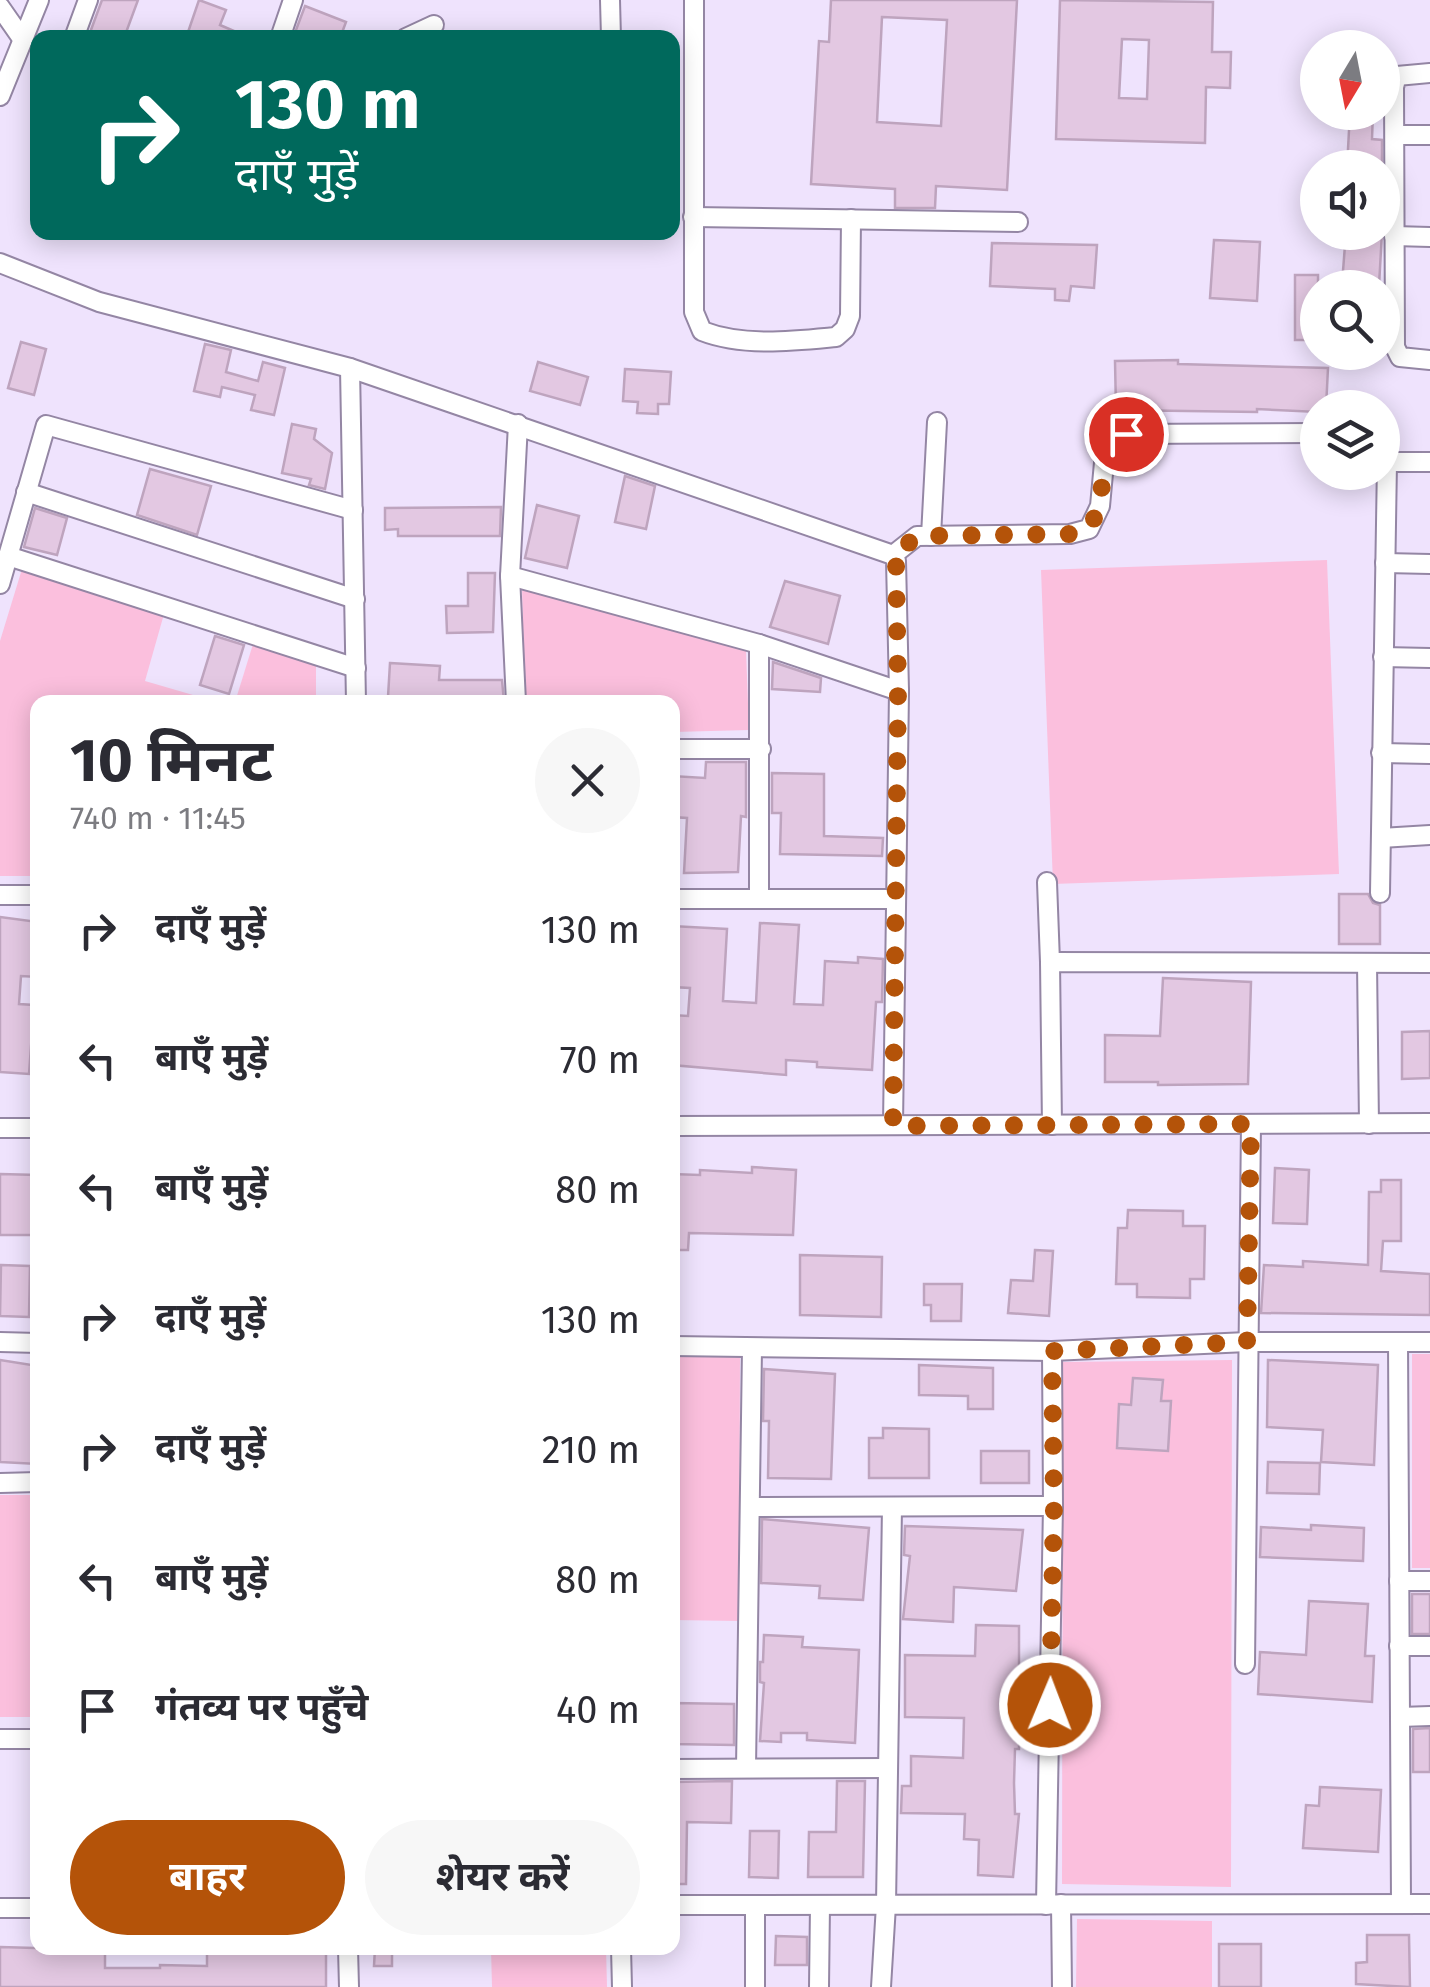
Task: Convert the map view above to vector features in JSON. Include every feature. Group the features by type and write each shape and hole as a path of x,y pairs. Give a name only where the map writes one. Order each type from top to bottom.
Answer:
{"street":[{"path":"0,96 39,0"},
{"path":"77,30 88,0"},
{"path":"283,30 293,0"},
{"path":"610,0 610,30"},
{"path":"694,0 694,312 702,331 720,338 756,340 836,337 845,330 850,316 851,218"},
{"path":"0,7 23,40"},
{"path":"422,30 434,24"},
{"path":"1394,150 1397,76 1430,73"},
{"path":"1394,135 1430,135"},
{"path":"693,217 1018,222"},
{"path":"1400,236 1430,237"},
{"path":"1394,250 1395,347 1400,358 1430,360"},
{"path":"0,263 100,302 350,368 893,556 898,690 893,1126"},
{"path":"350,368 356,695"},
{"path":"932,536 937,422"},
{"path":"0,584 46,424 352,510"},
{"path":"516,695 510,576 518,424"},
{"path":"893,556 917,536 1070,534 1089,529 1100,506 1106,441 1126,434 1300,434"},
{"path":"1380,893 1387,462 1430,462"},
{"path":"26,492 354,599"},
{"path":"8,556 356,668"},
{"path":"1385,563 1430,564"},
{"path":"510,576 759,644 898,690"},
{"path":"758,899 759,644"},
{"path":"1383,657 1430,658"},
{"path":"680,749 760,749"},
{"path":"1381,754 1430,754"},
{"path":"1381,838 1430,835"},
{"path":"1047,882 1052,1125"},
{"path":"0,895 30,895"},
{"path":"680,899 896,898"},
{"path":"1050,962 1430,963"},
{"path":"1367,963 1369,1124"},
{"path":"1245,1664 1251,1124"},
{"path":"680,1126 1430,1124"},
{"path":"0,1128 30,1128"},
{"path":"0,1342 30,1342"},
{"path":"680,1346 1052,1351 1247,1342 1430,1342"},
{"path":"1398,1342 1401,1904"},
{"path":"746,1768 752,1348"},
{"path":"1052,1351 1053,1904 1062,1987"},
{"path":"0,1482 30,1482"},
{"path":"750,1507 1054,1506"},
{"path":"881,1987 886,1905 892,1507"},
{"path":"1398,1581 1430,1582"},
{"path":"1400,1646 1430,1646"},
{"path":"1400,1717 1430,1716"},
{"path":"0,1739 30,1739"},
{"path":"680,1768 888,1768"},
{"path":"680,1905 1430,1904"},
{"path":"754,1905 755,1987"},
{"path":"819,1987 820,1905"},
{"path":"0,1908 30,1908"},
{"path":"348,1955 349,1987"},
{"path":"621,1955 622,1987"}],"shaded area":[{"path":"1327,560 1339,874 1053,884 1041,570"},
{"path":"22,569 164,614 145,681 193,695 30,695 30,876 0,876 0,641"},
{"path":"522,587 746,651 749,730 680,732 680,695 525,695"},
{"path":"254,641 316,663 316,695 237,695"},
{"path":"1412,1354 1430,1354 1430,1568 1412,1568"},
{"path":"680,1356 740,1356 739,1621 680,1620"},
{"path":"1232,1360 1231,1887 1062,1884 1063,1362"},
{"path":"0,1495 30,1495 30,1717 0,1717"},
{"path":"1077,1919 1212,1921 1212,1987 1076,1987"},
{"path":"491,1955 606,1955 607,1987 492,1987"}],"building":[{"path":"102,0 138,0 127,30 91,30"},
{"path":"199,0 226,10 220,25 232,30 189,30"},
{"path":"831,0 1017,0 1007,190 936,186 935,208 895,208 895,189 811,184 819,41 829,42","holes":["882,17 947,20 941,126 877,122"]},
{"path":"1060,0 1213,2 1212,52 1231,52 1230,88 1206,87 1205,143 1056,139","holes":["1122,39 1149,40 1147,99 1119,98"]},
{"path":"305,6 346,22 343,30 296,30"},
{"path":"1349,130 1372,130 1372,139 1382,140 1382,150 1348,150"},
{"path":"1214,240 1260,242 1257,301 1210,298"},
{"path":"992,243 1097,245 1094,288 1071,286 1069,301 1055,300 1055,289 990,286"},
{"path":"1345,250 1381,250 1380,270 1343,270"},
{"path":"1295,275 1300,275 1300,340 1295,340"},
{"path":"21,342 46,349 34,395 8,388"},
{"path":"205,344 231,350 226,372 258,381 263,362 285,368 274,415 251,410 255,395 222,387 220,397 194,391"},
{"path":"1178,360 1178,364 1328,370 1327,390 1300,390 1300,411 1116,410 1115,361"},
{"path":"538,362 588,377 580,405 530,391"},
{"path":"625,369 671,372 669,404 658,404 658,414 637,413 638,402 623,401"},
{"path":"292,424 316,429 314,439 332,453 325,489 309,485 311,479 282,473"},
{"path":"150,469 211,486 197,535 137,515"},
{"path":"625,476 655,486 646,529 615,522"},
{"path":"537,505 579,516 567,568 525,558"},
{"path":"501,507 500,536 398,536 398,529 385,530 385,508"},
{"path":"35,508 67,518 57,555 24,547"},
{"path":"468,573 495,573 493,632 447,633 446,606 468,606"},
{"path":"785,581 840,596 828,644 770,627"},
{"path":"215,636 244,645 229,694 200,685"},
{"path":"773,662 821,678 820,692 772,689"},
{"path":"390,663 440,666 439,680 502,680 503,695 388,695"},
{"path":"706,762 746,762 746,817 741,816 738,872 684,873 687,818 680,818 680,776 705,778"},
{"path":"772,773 824,774 824,836 883,838 882,856 780,854 781,813 772,813"},
{"path":"1339,894 1368,894 1373,903 1380,905 1380,944 1339,944"},
{"path":"0,917 30,921 30,977 21,976 19,1004 30,1005 30,1060 29,1074 0,1072"},
{"path":"760,923 799,925 794,1004 823,1005 825,961 858,963 858,957 883,959 882,1002 876,1002 872,1070 817,1067 817,1062 786,1060 786,1075 680,1066 680,1016 688,1016 690,988 680,987 680,926 727,929 723,1001 756,1003"},
{"path":"1163,978 1251,982 1248,1084 1105,1082 1105,1035 1160,1036"},
{"path":"1430,1031 1430,1078 1402,1079 1402,1032"},
{"path":"752,1167 796,1170 793,1235 689,1233 688,1250 680,1250 680,1174 700,1175 700,1170 752,1173"},
{"path":"1275,1168 1309,1170 1307,1224 1273,1223"},
{"path":"0,1174 30,1175 30,1235 0,1235"},
{"path":"1381,1180 1401,1180 1401,1241 1383,1241 1381,1271 1430,1274 1430,1315 1261,1313 1264,1265 1303,1267 1303,1261 1368,1265 1369,1192 1381,1192"},
{"path":"1128,1210 1183,1211 1183,1226 1205,1226 1204,1279 1190,1279 1190,1298 1137,1297 1137,1284 1116,1284 1118,1228 1127,1228"},
{"path":"1035,1250 1053,1251 1049,1316 1008,1313 1011,1280 1033,1281"},
{"path":"800,1255 882,1257 881,1317 800,1315"},
{"path":"1,1265 30,1266 29,1317 0,1316"},
{"path":"924,1284 962,1284 961,1321 931,1321 931,1305 924,1305"},
{"path":"0,1360 30,1365 30,1464 0,1462"},
{"path":"1268,1360 1378,1365 1374,1465 1321,1462 1323,1430 1267,1427"},
{"path":"919,1365 993,1368 993,1409 968,1409 968,1396 919,1395"},
{"path":"764,1369 835,1374 831,1479 768,1478 769,1421 763,1421"},
{"path":"1133,1378 1163,1380 1161,1401 1171,1401 1168,1451 1117,1448 1119,1404 1131,1405"},
{"path":"883,1428 929,1429 929,1478 869,1478 869,1438 883,1438"},
{"path":"981,1451 1029,1451 1029,1483 981,1483"},
{"path":"1268,1462 1320,1463 1319,1494 1267,1493"},
{"path":"762,1519 869,1528 863,1600 819,1598 820,1586 761,1583"},
{"path":"1311,1525 1364,1528 1363,1561 1260,1557 1261,1527 1311,1530"},
{"path":"905,1526 1023,1530 1016,1591 954,1587 953,1622 903,1619 910,1556 904,1555"},
{"path":"1412,1594 1430,1594 1430,1634 1412,1634"},
{"path":"1309,1601 1368,1604 1365,1656 1374,1656 1372,1702 1258,1694 1260,1652 1306,1655"},
{"path":"976,1625 1019,1626 1019,1749 1015,1749 1014,1783 1015,1814 1019,1814 1013,1877 978,1875 979,1840 964,1839 965,1814 901,1813 902,1786 911,1786 911,1756 963,1758 964,1718 905,1717 905,1655 975,1656"},
{"path":"764,1635 803,1637 802,1647 859,1650 855,1743 807,1740 807,1733 781,1733 781,1742 760,1741"},
{"path":"680,1703 734,1704 734,1745 680,1744"},
{"path":"1430,1728 1430,1772 1413,1772 1413,1729"},
{"path":"732,1781 731,1823 687,1822 686,1884 680,1884 680,1782"},
{"path":"837,1781 865,1781 863,1877 808,1877 809,1832 836,1832"},
{"path":"1320,1787 1381,1790 1378,1852 1303,1848 1306,1805 1319,1806"},
{"path":"750,1831 779,1831 778,1878 749,1877"},
{"path":"1367,1935 1409,1935 1410,1987 1356,1984 1356,1963 1367,1962"},
{"path":"776,1936 807,1937 807,1965 775,1965"},
{"path":"1219,1944 1261,1944 1261,1987 1219,1987"},
{"path":"0,1947 30,1948 30,1955 105,1955 105,1968 207,1966 207,1955 326,1955 326,1987 0,1987"},
{"path":"375,1955 392,1955 392,1966 374,1966"}],"route":[{"path":"1050,1705 1052,1351 1247,1342 1251,1124 893,1126 898,690 893,556 917,536 1070,534 1089,529 1100,506 1106,441 1126,434"}]}
